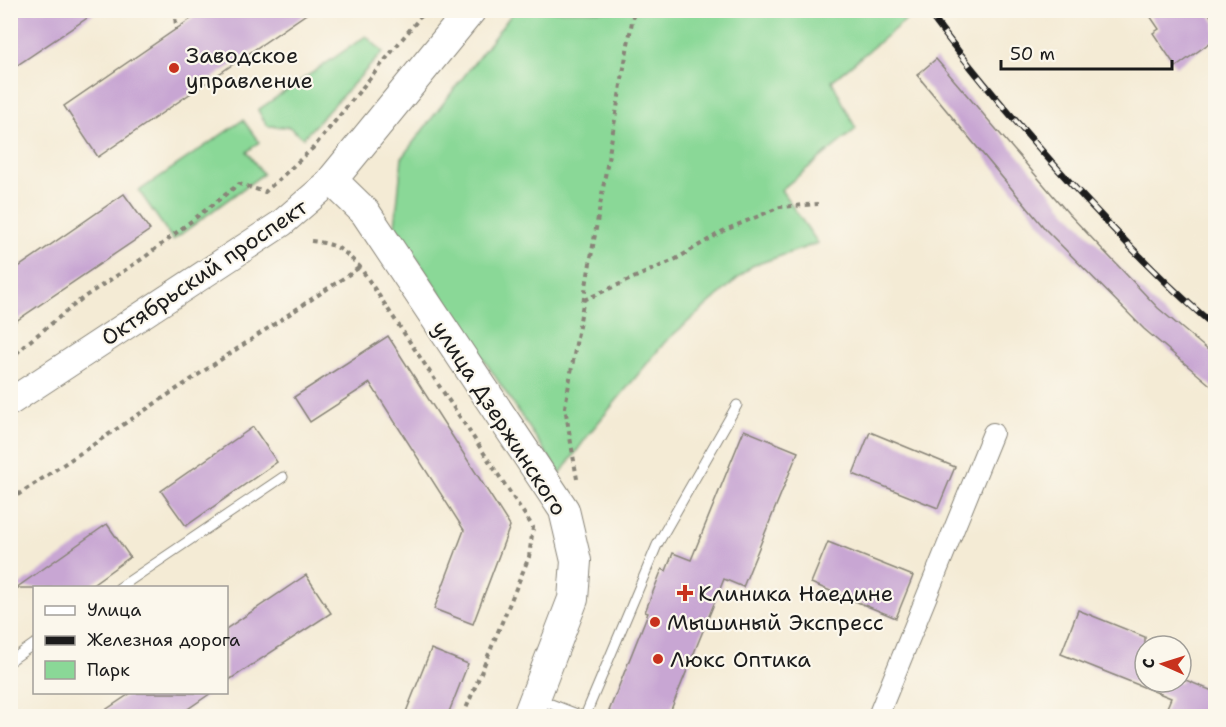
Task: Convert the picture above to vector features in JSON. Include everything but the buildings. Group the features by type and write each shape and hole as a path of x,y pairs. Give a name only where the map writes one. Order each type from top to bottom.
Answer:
{"main road":[{"name":"Октябрьский проспект","path":"10,402 282,224 332,180 462,14"},
{"name":"улица Дзержинского","path":"332,180 365,212 564,510 576,561 573,599 532,707"}],"street":[{"path":"878,717 993,433"}],"lane":[{"path":"532,707 584,717 657,545 737,405"},
{"path":"122,586 283,477"},
{"path":"10,660 33,645"}],"path":[{"path":"175,10 176,30"},
{"path":"10,360 84,297 145,257 239,184 265,192 313,148 426,10"},
{"path":"578,484 565,407 634,10"},
{"path":"584,300 676,259 723,231 780,207 819,204"},
{"path":"311,241 331,244 345,252 360,267 533,527 530,556 463,717"},
{"path":"10,500 360,267"}],"green space":[{"path":"514,11 901,11 907,19 832,81 856,129 781,190 818,243 752,266 665,342 592,430 560,474 395,226 402,157"},
{"path":"366,36 383,52 303,138 289,127 267,126 258,110"},
{"path":"243,120 259,142 247,152 263,174 173,240 139,191"}],"railway":[{"path":"927,10 999,102 1076,189 1161,278 1216,327"}],"place":[{"name":"Заводское управление","path":"174,68"},
{"name":"Клиника Наедине","path":"685,593"},
{"name":"Мышиный Экспресс","path":"655,622"},
{"name":"Люкс Оптика","path":"658,659"}]}
